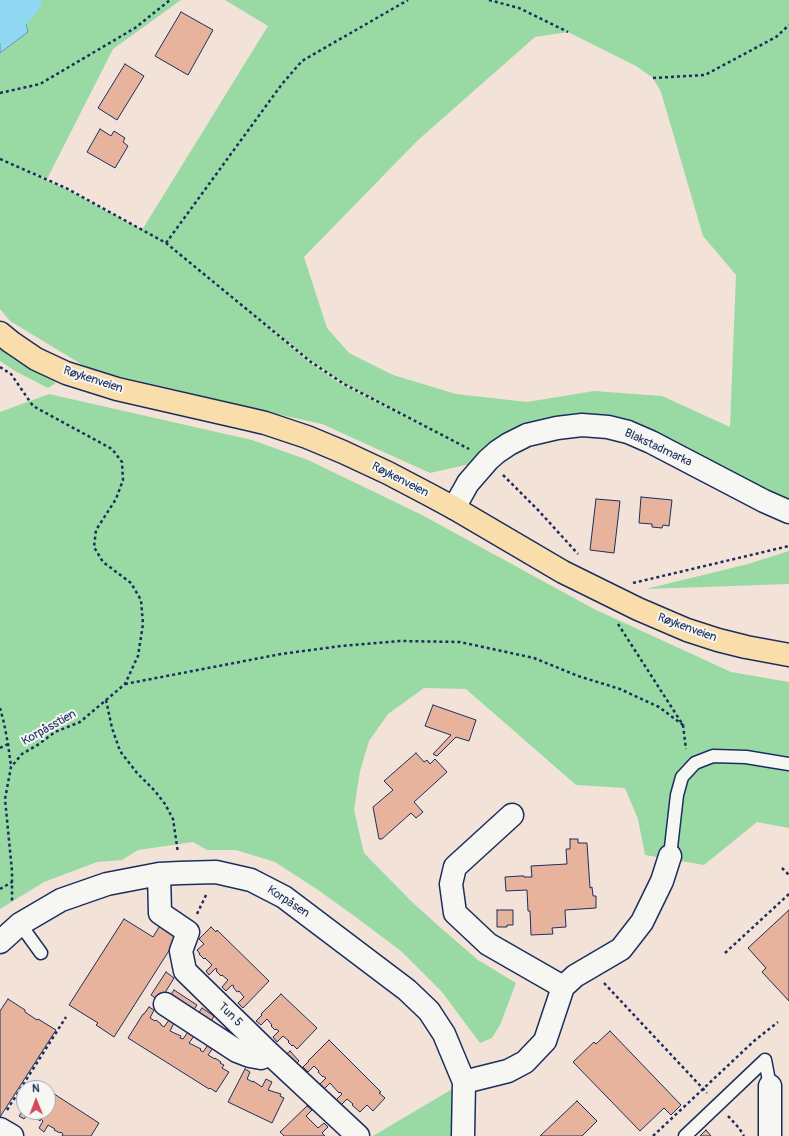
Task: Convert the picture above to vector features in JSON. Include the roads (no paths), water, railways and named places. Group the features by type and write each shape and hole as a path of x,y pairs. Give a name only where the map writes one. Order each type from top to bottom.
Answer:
{"main road":[{"name":"Røykenveien","path":"0,332 11,342 36,359 66,373 117,389 248,419 306,437 343,452 388,473 454,508 563,572 638,609 687,630 718,640 789,655"}],"street":[{"name":"Blakstadmarka","path":"454,508 468,483 488,460 509,444 527,435 557,428 582,425 608,427 628,432 651,442 789,512"},
{"path":"512,815 455,867 451,884 455,913 488,944 563,987"},
{"path":"464,1082 508,1070 524,1062 545,1041 563,987 574,976 621,949 642,922 662,881 670,856"},
{"name":"Korpåsen","path":"11,932 61,900 107,884 170,874 216,872 252,880 284,897 407,990 429,1011 444,1034 464,1082 463,1136"},
{"name":"Tun 5","path":"170,874 160,913 188,932 181,951 185,970 269,1053 358,1136"},
{"path":"165,1004 237,1051 261,1058 269,1053"},
{"path":"770,1086 770,1136"}],"lane":[{"path":"670,856 677,795 682,778 695,763 713,756 746,757 789,764"},
{"path":"11,932 41,953"},
{"path":"684,1136 765,1060 770,1086"}],"water":[{"path":"0,0 20,0 28,32 0,53"}],"waterway":[{"path":"0,25 23,0"}]}
